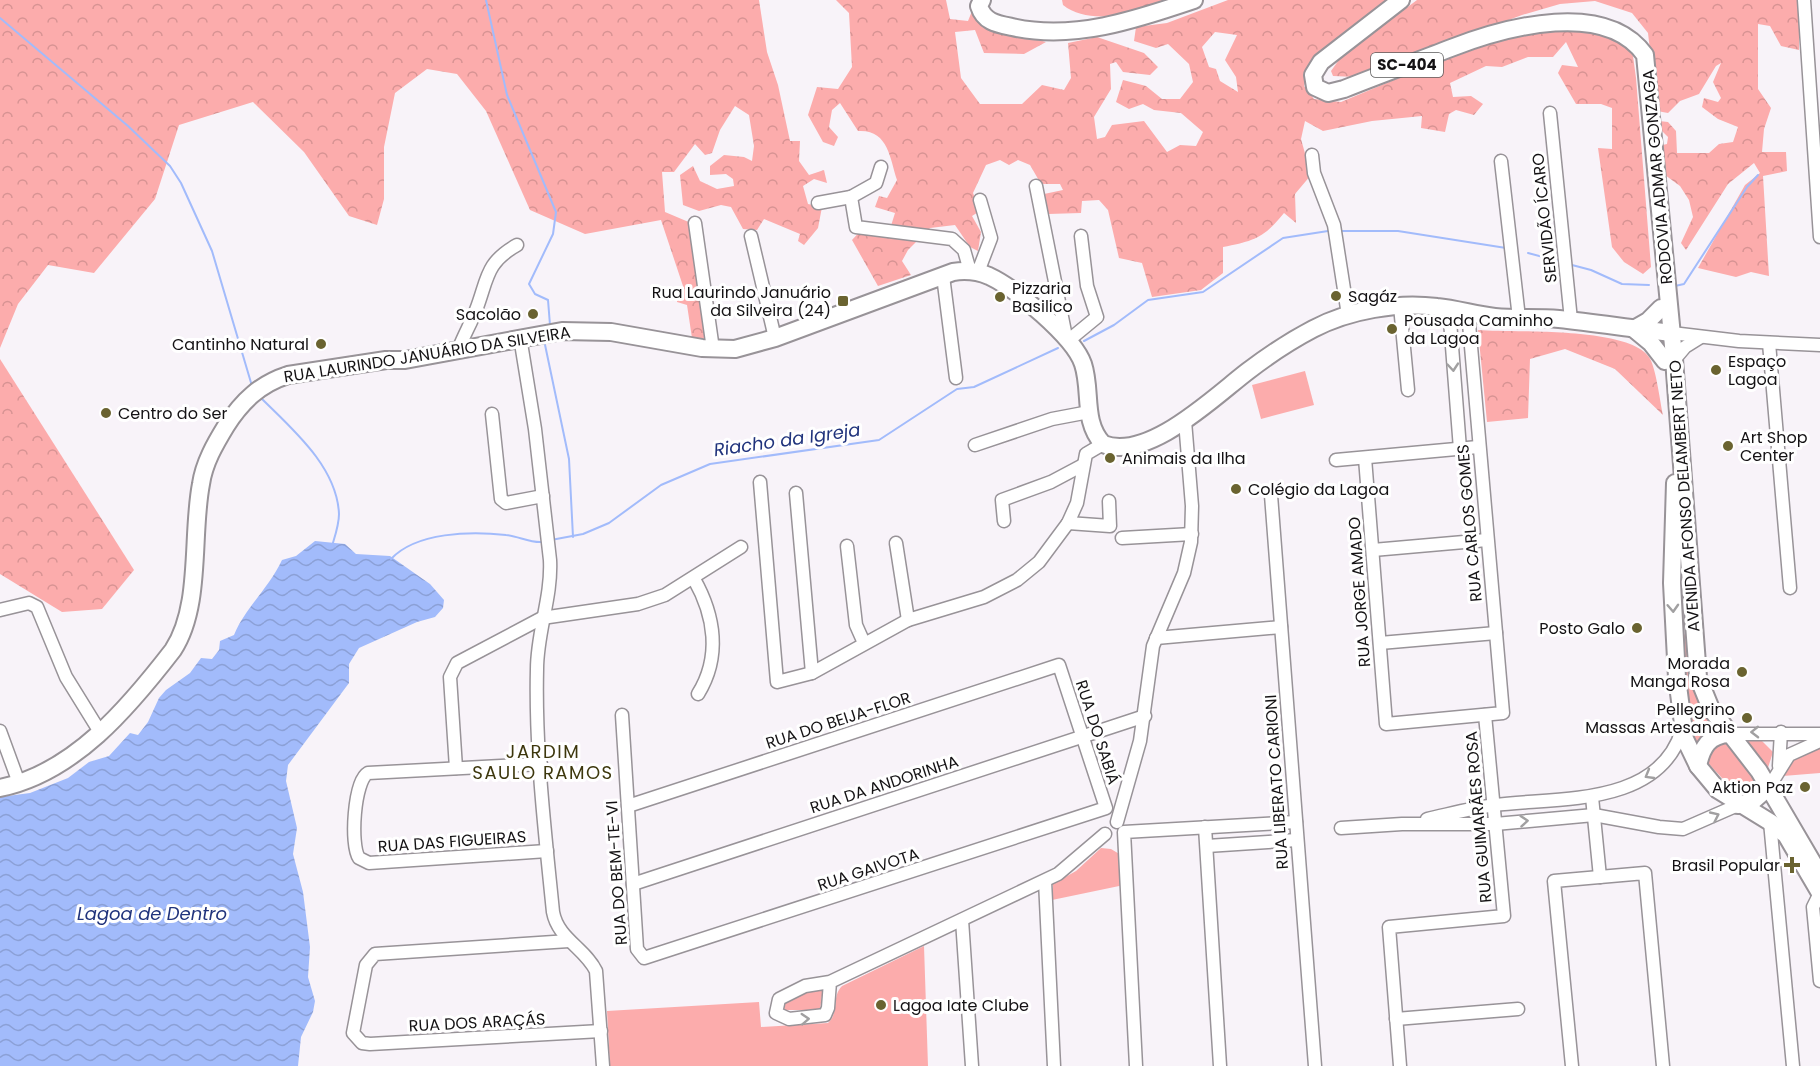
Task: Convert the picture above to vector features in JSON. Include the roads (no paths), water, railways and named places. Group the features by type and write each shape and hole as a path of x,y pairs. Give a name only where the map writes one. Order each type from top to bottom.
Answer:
{"main road":[{"path":"982,0 979,6 986,19 1017,29 1049,33 1109,26 1194,0"},
{"name":"RODOVIA ADMAR GONZAGA","path":"1401,0 1321,62 1313,75 1315,87 1328,93 1344,89 1519,22 1570,12 1599,16 1623,28 1642,49 1648,68 1667,333"},
{"name":"RODOVIA ADMAR GONZAGA","path":"1623,28 1635,48 1638,62 1661,308 1667,333"},
{"path":"974,272 999,282 1068,339 1083,363 1093,430 1103,444 1111,447 1130,445 1185,421 1276,351 1314,328 1348,315 1400,306 1449,308 1519,318 1571,320 1667,333"},
{"name":"RUA LAURINDO JANUÁRIO DA SILVEIRA","path":"0,788 19,783 68,758 100,732 166,660 180,639 188,615 203,475 218,438 247,398 273,380 288,375 386,360 405,360 459,348 562,331 596,331 713,350 735,349 775,338 943,276 974,272"},
{"path":"1634,329 1648,321 1661,308"},
{"path":"1634,329 1670,360"},
{"name":"AVENIDA AFONSO DELAMBERT NETO","path":"1667,333 1687,516 1698,677 1711,709 1769,787 1820,875"},
{"name":"AVENIDA AFONSO DELAMBERT NETO","path":"1670,360 1675,478 1672,574 1682,730 1698,766 1718,790 1738,805 1770,822 1791,842 1820,893"},
{"path":"1672,574 1690,584"},
{"path":"1698,766 1701,750 1706,743 1712,738 1729,734"},
{"path":"1738,805 1752,801 1769,787"}],"street":[{"path":"1804,0 1820,237"},
{"name":"SERVIDÃO ÍCARO","path":"1550,113 1571,320"},
{"path":"1312,155 1314,173 1334,225 1348,315"},
{"path":"1501,161 1519,318"},
{"path":"818,203 851,197 876,183 880,167"},
{"path":"1036,186 1068,339 1097,317 1087,286 1081,236"},
{"path":"851,197 856,227 952,239 964,250 974,272"},
{"path":"974,272 991,238 980,200"},
{"path":"695,223 713,350"},
{"path":"751,236 775,338"},
{"path":"459,348 477,308 488,272 503,253 517,245"},
{"path":"943,276 956,378"},
{"path":"1400,306 1408,390"},
{"name":"RUA CARLOS GOMES","path":"1449,308 1460,449"},
{"name":"RUA CARLOS GOMES","path":"1468,312 1503,713 1485,714"},
{"path":"1667,333 1769,343 1820,345"},
{"path":"520,337 550,560 550,580 542,618 536,687 554,919 569,941 589,960 596,971 603,1066"},
{"path":"1670,360 1701,337"},
{"path":"1769,343 1790,588"},
{"path":"975,445 1052,419 1089,412"},
{"path":"492,414 501,499 506,502 543,496"},
{"path":"830,982 828,1008 825,1015 789,1019 778,1017 777,1003 784,995 805,986 830,982 1045,881 1072,864 1105,834 1109,840 1116,841 1145,716 1151,656 1156,638 1184,573 1192,534 1185,421"},
{"path":"760,482 777,682 812,673 908,620 984,597 1017,580 1039,562 1068,523 1080,492 1086,454 1103,444"},
{"path":"1336,460 1478,447"},
{"name":"RUA JORGE AMADO","path":"1365,458 1386,724 1485,714"},
{"path":"1004,521 1002,500 1051,482 1083,465"},
{"path":"796,493 812,673"},
{"name":"RUA LIBERATO CARIONI","path":"1271,495 1315,1066"},
{"path":"1068,523 1110,526 1109,501"},
{"path":"1122,538 1192,534"},
{"path":"1373,550 1487,540"},
{"path":"896,543 908,620"},
{"path":"847,546 856,625 864,643"},
{"path":"541,764 456,768 450,677 453,667 542,618 653,600 694,579 741,547"},
{"path":"694,579 709,609 713,657 707,679 698,694"},
{"path":"0,610 29,603 37,607 66,677 100,732"},
{"path":"1156,638 1281,627"},
{"path":"1380,643 1496,633"},
{"name":"RUA DO SABIÁ","path":"1059,665 1106,808"},
{"name":"RUA DO BEIJA-FLOR","path":"628,806 1059,665"},
{"name":"RUA GUIMARÃES ROSA","path":"1396,1019 1389,927 1504,916 1485,714"},
{"name":"RUA DO BEM-TE-VI","path":"622,715 637,949 640,956"},
{"name":"RUA DA ANDORINHA","path":"633,884 1145,716"},
{"path":"1402,824 1494,805 1592,797 1653,774 1672,754 1682,730"},
{"path":"0,731 19,783"},
{"path":"1779,767 1781,732"},
{"path":"1729,734 1781,732 1820,734"},
{"path":"1769,787 1779,767 1797,749 1820,741"},
{"name":"RUA DAS FIGUEIRAS","path":"456,768 376,772 363,777 358,788 354,846 359,858 369,863 547,851"},
{"path":"1592,797 1600,877"},
{"path":"1341,828 1402,824 1495,824 1594,815 1683,829 1738,805"},
{"name":"RUA GAIVOTA","path":"640,956 649,958 1106,808"},
{"path":"1120,827 1205,827 1296,822"},
{"path":"1770,822 1793,1066"},
{"path":"1251,825 1252,843"},
{"path":"1120,827 1136,1066"},
{"path":"1205,827 1220,1066"},
{"path":"1207,846 1297,840"},
{"path":"1572,1066 1554,881 1645,873 1663,1066"},
{"path":"1045,881 1054,1066"},
{"path":"1820,893 1813,907 1820,981"},
{"path":"962,920 972,1066"},
{"name":"RUA DOS ARAÇÁS","path":"569,941 380,954 370,957 366,965 353,1028 356,1039 370,1044 601,1031"},
{"path":"1400,1066 1396,1019 1518,1009"}],"water":[{"name":"Lagoa de Dentro","path":"315,541 345,544 356,554 390,556 430,584 444,600 443,608 435,617 417,622 359,648 349,664 349,683 288,765 286,781 297,828 293,854 303,892 310,947 308,977 315,1001 313,1012 301,1037 298,1066 0,1066 0,797 30,793 68,778 89,762 109,756 130,733 138,735 166,690 190,673 201,658 212,659 219,650 220,641 234,635 244,616 271,580 282,560 296,556"}],"waterway":[{"path":"486,0 507,95 556,212 553,234 529,284 535,294 548,300 550,325"},
{"path":"0,18 128,126 170,166 181,183 212,251 252,386"},
{"name":"Riacho da Igreja","path":"1675,286 1684,284 1747,187 1758,175"},
{"name":"Riacho da Igreja","path":"1084,341 1114,325 1148,300 1203,292 1283,238 1328,231"},
{"name":"Riacho da Igreja","path":"1342,231 1398,231 1506,248"},
{"name":"Riacho da Igreja","path":"1528,253 1558,261"},
{"name":"Riacho da Igreja","path":"1572,265 1591,270 1622,284 1649,285"},
{"path":"544,340 569,459 573,537"},
{"name":"Riacho da Igreja","path":"551,540 583,534 609,523 661,485 710,464 879,440 957,389 974,387 1058,348"},
{"path":"260,397 310,449 330,480 339,514 332,546"},
{"name":"Riacho da Igreja","path":"391,559 415,543 445,535 492,534 542,542"}],"place":[{"name":"Sagáz","path":"1336,296"},
{"name":"Pizzaria Basilico","path":"1000,297"},
{"name":"Rua Laurindo Januário da Silveira (24)","path":"843,301"},
{"name":"Sacolão","path":"533,314"},
{"name":"Pousada Caminho da Lagoa","path":"1392,329"},
{"name":"Cantinho Natural","path":"321,344"},
{"name":"Espaço Lagoa","path":"1716,370"},
{"name":"Centro do Ser","path":"106,413"},
{"name":"Art Shop Center","path":"1728,446"},
{"name":"Animais da Ilha","path":"1110,458"},
{"name":"Colégio da Lagoa","path":"1236,489"},
{"name":"Posto Galo","path":"1637,628"},
{"name":"Morada Manga Rosa","path":"1742,672"},
{"name":"Pellegrino Massas Artesanais","path":"1747,718"},
{"name":"Aktion Paz","path":"1805,787"},
{"name":"Brasil Popular","path":"1792,865"},
{"name":"Lagoa Iate Clube","path":"881,1005"}],"district":[{"name":"JARDIM SAULO RAMOS","path":"543,762"}]}
